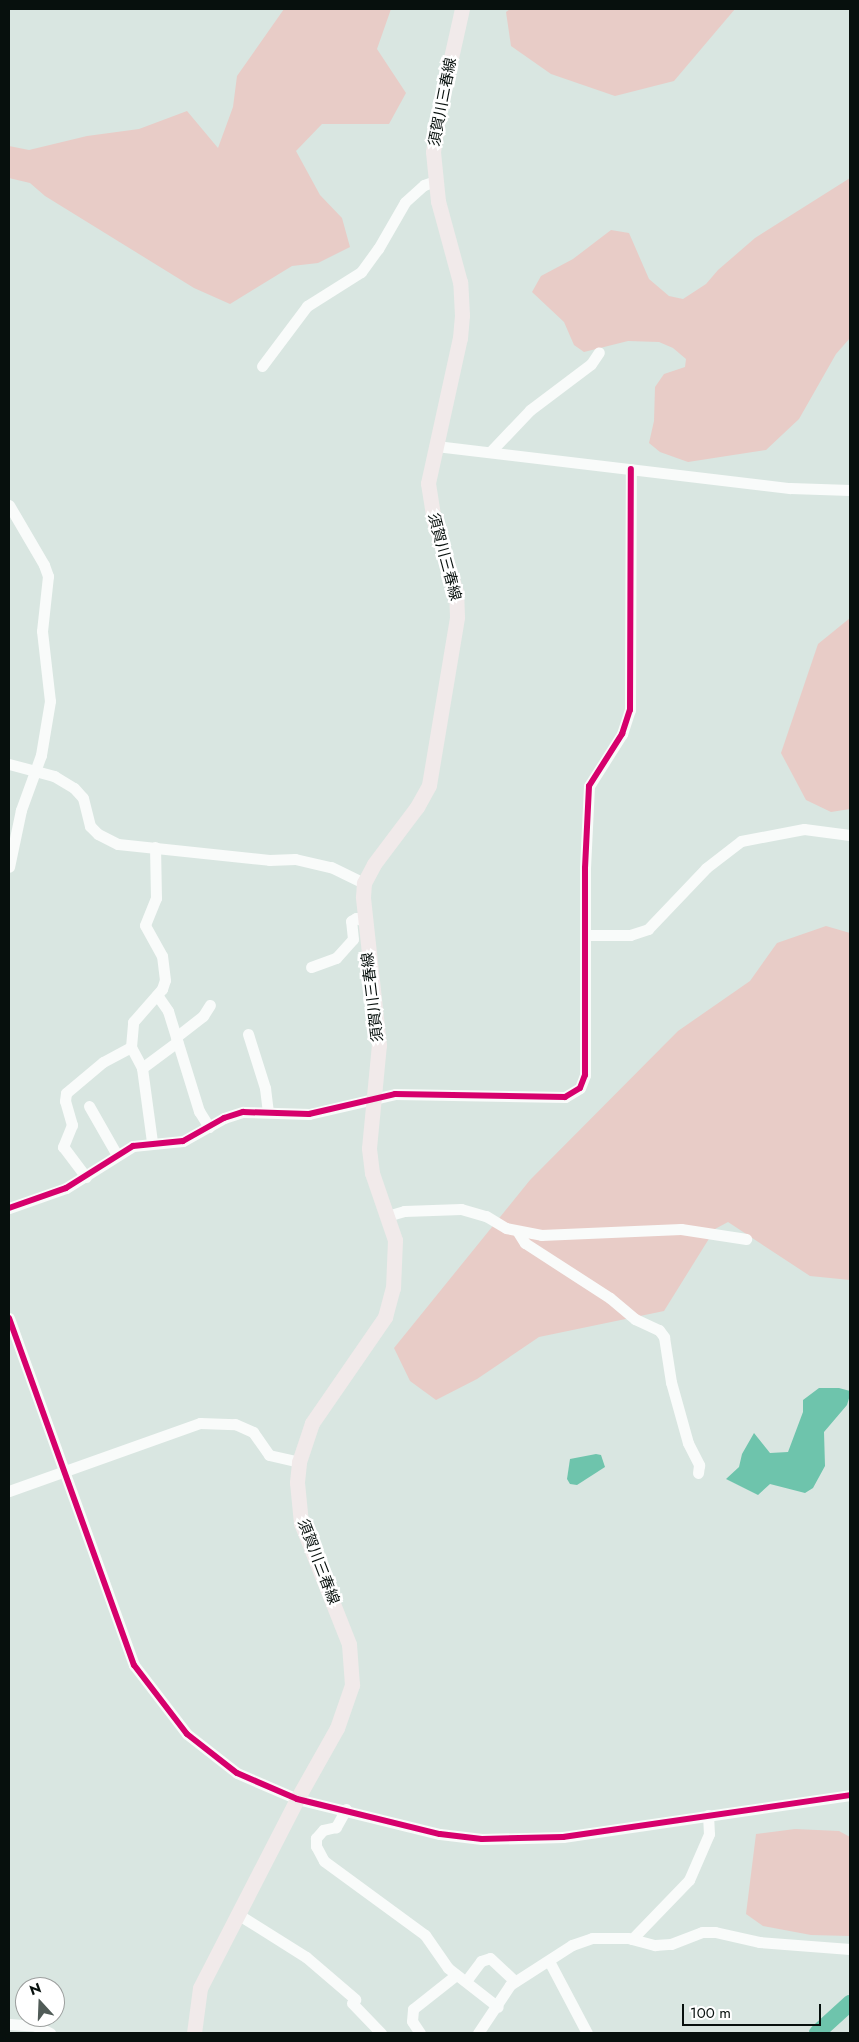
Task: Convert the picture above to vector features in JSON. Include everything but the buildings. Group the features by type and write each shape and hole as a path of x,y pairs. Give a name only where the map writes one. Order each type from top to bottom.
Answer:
{"main road":[{"name":"須賀川三春線","path":"194,2033 200,1988 344,1712 353,1673 349,1644 301,1523 297,1499 299,1462 322,1406 385,1318 395,1271 395,1240 372,1173 369,1148 379,1045 364,921 364,883 374,864 426,791 449,667 457,604 428,494 436,446 460,338 462,304 460,282 435,181 433,152 438,116 462,9"}],"street":[{"path":"262,366 307,306 361,272 378,250 405,202 424,185 435,181"},
{"path":"491,451 530,410 590,364 599,352"},
{"path":"436,446 491,451 631,470 790,488 850,490"},
{"path":"9,1208 66,1188 133,1146 152,1142 183,1141 208,1127 243,1112 309,1114 395,1094 565,1097 575,1093 585,1082 585,935 589,786 622,734 630,710 631,470"},
{"path":"9,504 48,576 42,631 50,701 36,772 21,810 16,845 9,867"},
{"path":"9,764 54,776 78,793 86,806 90,826 98,834 118,844 155,847 204,855 269,860 295,859 331,867 364,883"},
{"path":"585,935 630,935 648,929 706,868 741,841 804,829 850,835"},
{"path":"152,1142 142,1068 131,1047 133,1022 157,995 164,984 166,969 145,925 156,898 155,847"},
{"path":"311,967 336,958 353,939 352,921 356,918 364,921"},
{"path":"157,995 168,1011 200,1111 208,1127"},
{"path":"142,1068 203,1016 210,1005"},
{"path":"248,1034 255,1066 265,1088 268,1112"},
{"path":"86,1177 63,1147 72,1125 65,1101 66,1093 104,1062 131,1047"},
{"path":"89,1106 117,1155"},
{"path":"387,1216 404,1211 461,1209 486,1216 518,1232 541,1235 681,1229 746,1239"},
{"path":"518,1232 525,1243 610,1298 635,1319 659,1330 664,1337 671,1382 688,1443 699,1465 698,1473"},
{"path":"9,1318 119,1632 145,1684 187,1734 219,1762 272,1791 297,1799 346,1809 440,1834 514,1840 563,1836 850,1795"},
{"path":"9,1491 200,1423 235,1424 252,1432 270,1455 299,1462"},
{"path":"346,1809 336,1826 323,1830 316,1838 316,1846 324,1861 425,1935 461,1978 498,2007"},
{"path":"632,1939 689,1880 709,1834 708,1816"},
{"path":"239,1915 300,1952 353,2001 382,2033"},
{"path":"478,2033 515,1981 588,1939 632,1939 655,1945 671,1944 710,1931 759,1942 850,1949"},
{"path":"420,2033 412,2021 413,2009 461,1978 481,1961 490,1958 515,1981"},
{"path":"549,1961 587,2033"},
{"path":"9,2024 36,2026 50,2033"}],"shaded area":[{"path":"284,9 391,9 377,49 406,93 389,124 322,124 296,151 320,195 342,218 350,247 318,263 292,266 230,304 194,288 45,196 30,183 9,178 9,146 29,150 87,136 139,129 187,111 218,148 233,107 237,76"},
{"path":"510,9 735,9 674,81 615,96 551,74 511,46 506,12"},
{"path":"850,178 850,338 836,354 799,419 766,450 688,462 660,452 649,443 654,421 655,387 664,374 685,367 686,359 673,348 659,342 628,341 584,352 574,345 564,322 532,292 541,276 573,259 611,230 629,233 649,279 669,296 683,299 706,284 718,270 755,238"},
{"path":"850,618 850,809 831,812 806,800 781,753 818,644"},
{"path":"826,926 850,933 850,1280 810,1276 728,1222 715,1229 664,1311 539,1337 477,1379 436,1400 410,1381 394,1348 530,1180 678,1031 750,981 777,943"},
{"path":"819,1388 839,1388 850,1391 850,1395 847,1405 824,1432 825,1466 813,1488 805,1493 770,1484 758,1495 726,1479 739,1467 742,1454 754,1433 770,1453 788,1452 803,1412 803,1400"},
{"path":"596,1454 601,1455 605,1467 577,1485 570,1484 567,1479 570,1459"},
{"path":"795,1829 839,1831 850,1837 850,1936 811,1935 763,1926 746,1914 756,1834"}],"waterway":[{"path":"817,2033 850,2003"}],"cycle path":[{"path":"9,1208 66,1188 133,1146 183,1141 224,1118 243,1112 309,1114 395,1094 565,1097 580,1088 585,1075 585,868 589,786 622,734 630,710 631,469"},
{"path":"9,1318 134,1665 187,1734 237,1773 297,1799 440,1834 482,1839 563,1837 850,1795"}]}
